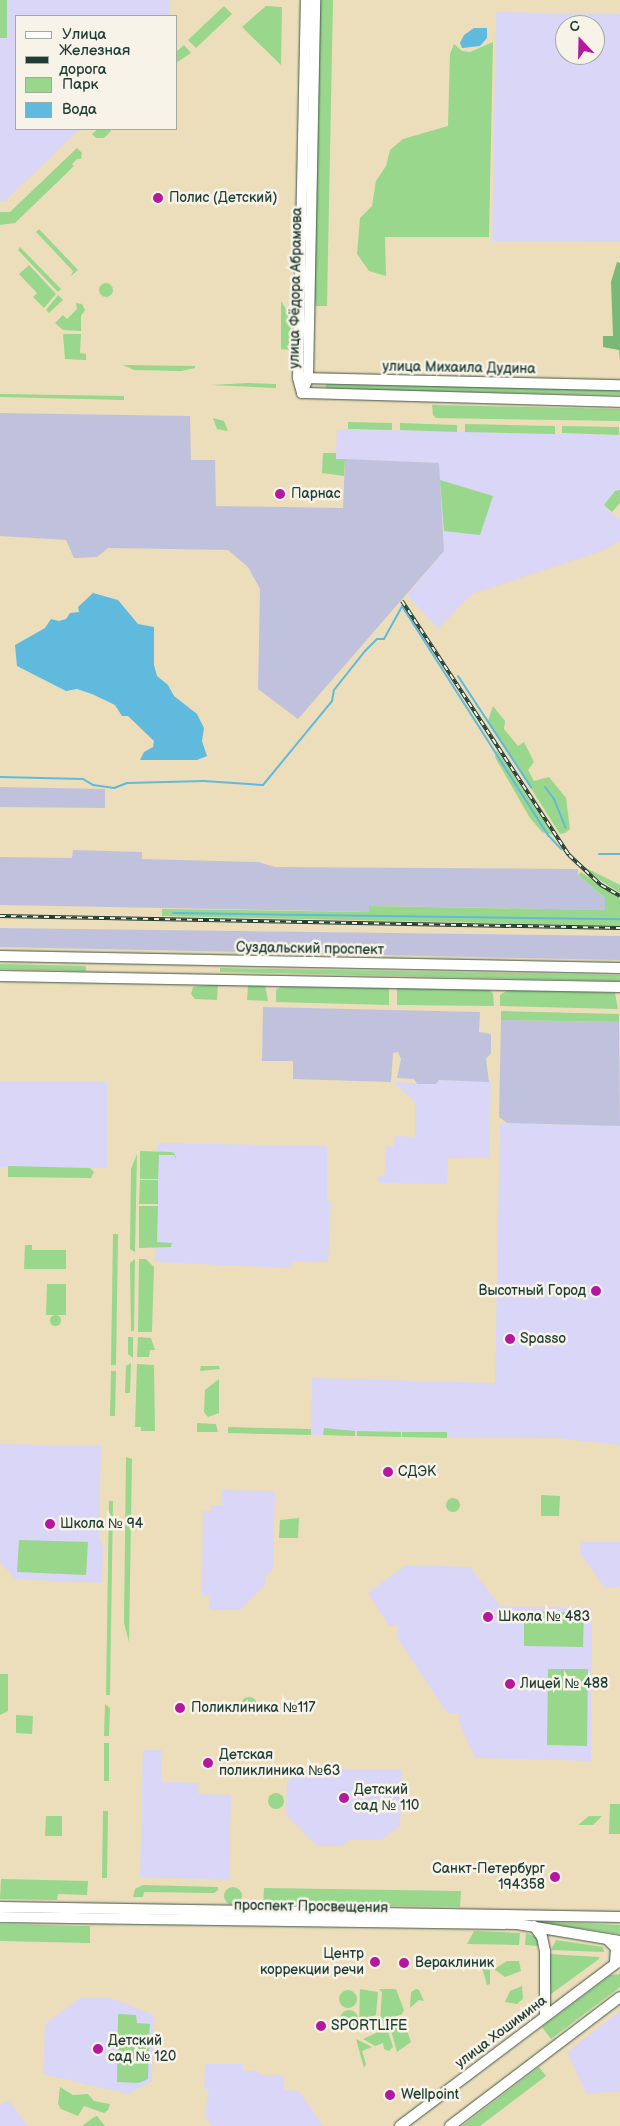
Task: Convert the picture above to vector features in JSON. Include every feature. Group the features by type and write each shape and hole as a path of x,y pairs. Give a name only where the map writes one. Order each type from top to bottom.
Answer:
{"main road":[{"name":"улица Фёдора Абрамова","path":"303,378 306,0"},
{"name":"улица Фёдора Абрамова","path":"302,393 315,0"},
{"name":"улица Михаила Дудина","path":"303,378 620,384"},
{"name":"улица Михаила Дудина","path":"302,393 620,402"},
{"name":"Суздальский проспект","path":"0,956 620,968"},
{"path":"0,976 620,987"},
{"name":"проспект Просвещения","path":"0,1907 620,1917"},
{"name":"проспект Просвещения","path":"0,1917 534,1926 620,1941"},
{"path":"534,1926 542,1938 545,1951 545,2016"},
{"path":"607,1939 616,1948 618,1961"},
{"name":"улица Хошимина","path":"400,2126 618,1961"},
{"path":"450,2126 620,1997"}],"shaded area":[{"path":"0,0 170,0 170,15 15,15 15,130 79,130 5,201 0,201"},
{"path":"496,12 620,14 620,242 492,241"},
{"path":"0,413 190,416 191,460 215,460 216,506 343,508 345,459 439,463 444,551 298,719 258,689 260,589 248,567 228,550 108,548 97,557 74,558 66,540 0,536"},
{"path":"337,429 620,435 620,490 604,505 620,520 620,541 602,551 472,594 438,629 407,595 444,551 439,463 336,459"},
{"path":"0,787 105,789 105,808 0,807"},
{"path":"73,850 142,852 142,859 258,862 275,867 578,869 578,875 605,898 606,910 370,906 369,912 0,905 0,857 72,858"},
{"path":"0,928 620,936 620,960 0,947"},
{"path":"263,1007 480,1012 479,1032 491,1034 491,1053 486,1059 489,1082 439,1080 436,1084 417,1084 414,1079 397,1078 401,1059 398,1052 393,1053 391,1082 293,1079 293,1061 262,1061"},
{"path":"501,1020 619,1022 620,1126 507,1123 499,1117"},
{"path":"438,1080 491,1082 489,1157 448,1158 447,1184 380,1183 377,1178 385,1174 386,1146 394,1147 395,1136 415,1137 415,1102 393,1082 436,1084"},
{"path":"0,1081 107,1082 107,1168 0,1167"},
{"path":"500,1123 620,1126 620,1445 556,1438 311,1435 312,1378 495,1383"},
{"path":"158,1143 327,1146 327,1201 331,1201 328,1262 293,1261 290,1268 155,1262"},
{"name":"Школа № 94","path":"0,1444 101,1446 99,1539 103,1546 102,1583 15,1579 0,1562"},
{"path":"222,1490 275,1491 273,1569 266,1576 265,1585 240,1610 210,1610 209,1596 202,1595 203,1511 211,1511 211,1505 222,1505"},
{"path":"581,1542 620,1542 620,1587 605,1588 580,1553"},
{"path":"406,1565 470,1567 500,1606 592,1608 591,1761 475,1758 459,1722 459,1713 447,1713 398,1639 398,1626 389,1626 368,1593"},
{"path":"143,1750 162,1750 161,1782 198,1783 198,1794 231,1795 229,1880 140,1877"},
{"name":"Детский сад № 110","path":"311,1768 402,1770 400,1826 381,1840 350,1840 342,1846 317,1846 286,1815 287,1781"},
{"name":"Детский сад № 120","path":"81,1997 111,1998 154,2015 152,2081 128,2094 43,2074 45,2024"},
{"path":"620,2011 620,2092 586,2093 567,2052"},
{"path":"205,2064 243,2064 243,2071 259,2071 259,2075 284,2075 284,2090 299,2091 323,2126 212,2126 205,2116 209,2089 204,2089"},
{"path":"8,2100 28,2126 0,2126 0,2105"}],"green space":[{"path":"0,0 7,0 7,38 0,38"},
{"path":"319,0 333,0 327,306 316,306 313,291"},
{"path":"224,6 232,14 196,48 188,40"},
{"path":"266,6 282,7 281,65 242,27"},
{"path":"493,42 489,237 385,237 386,276 369,271 357,254 360,218 372,206 376,181 386,166 390,150 403,139 448,126 450,54 454,44 462,51 470,52"},
{"path":"184,45 191,53 178,62 178,50"},
{"path":"97,130 111,131 104,138 96,138 92,134"},
{"path":"77,148 82,153 81,159 77,159 72,164 74,166 15,223 0,225 0,212 10,212"},
{"path":"39,229 78,270 71,276 73,271 36,232"},
{"path":"20,247 61,289 58,292 18,250"},
{"path":"617,262 620,263 620,360 619,350 603,347 603,336 613,336 611,282"},
{"path":"29,265 56,294 44,308 33,297 37,293 19,274"},
{"path":"106,283 111,285 113,290 111,295 106,297 101,295 99,290 101,285"},
{"path":"58,295 63,300 49,313 46,310"},
{"path":"281,301 291,317 290,350 281,349"},
{"path":"76,303 82,304 85,310 81,316 81,331 63,330 55,323 63,315 67,319 77,309"},
{"path":"63,334 81,334 80,353 86,354 86,360 65,359"},
{"path":"123,365 195,366 195,368 181,371 134,370"},
{"path":"248,383 276,384 276,388 210,385"},
{"path":"326,384 620,389 620,395 326,389"},
{"path":"0,394 124,396 124,400 0,397"},
{"path":"432,405 620,409 620,421 436,418 433,415"},
{"path":"213,418 224,421 228,431 217,429"},
{"path":"348,422 392,423 392,430 348,429"},
{"path":"400,423 457,425 457,432 400,430"},
{"path":"465,424 555,426 555,434 465,432"},
{"path":"562,426 619,427 619,435 562,433"},
{"path":"323,453 336,453 336,459 345,459 344,476 322,473"},
{"path":"440,480 493,496 480,535 444,531"},
{"path":"620,490 620,503 612,512 604,505 615,491"},
{"path":"493,706 505,721 504,729 518,746 524,742 534,762 528,770 534,781 549,777 566,798 570,829 565,833 560,834 488,721"},
{"path":"497,750 553,835 542,832 530,818 495,757"},
{"path":"584,867 620,885 620,893 598,879"},
{"path":"581,872 620,899 620,926 162,916 162,909 369,912 369,906 605,910 605,898 578,875"},
{"path":"0,964 86,966 86,971 0,969"},
{"path":"220,968 620,975 620,981 220,972"},
{"path":"216,984 240,986 218,986 217,1000 195,999 191,994 193,987"},
{"path":"248,985 265,985 268,1001 247,1000"},
{"path":"280,987 389,988 389,1005 276,1002 276,990"},
{"path":"397,988 490,990 493,994 494,1006 397,1005"},
{"path":"508,990 615,993 618,1009 500,1006 500,995"},
{"path":"501,1011 619,1014 619,1022 501,1020"},
{"path":"140,1151 172,1152 175,1154 176,1160 174,1155 159,1155 158,1179 140,1179"},
{"path":"137,1154 135,1252 130,1249 131,1169"},
{"path":"8,1166 90,1168 94,1172 91,1178 8,1177"},
{"path":"140,1180 158,1180 158,1204 139,1204"},
{"path":"139,1206 158,1206 157,1242 172,1243 171,1247 139,1248"},
{"path":"113,1234 118,1234 116,1365 111,1365"},
{"path":"25,1245 32,1245 32,1250 66,1250 66,1269 24,1269"},
{"path":"135,1259 134,1331 131,1331 130,1263"},
{"path":"139,1259 146,1259 154,1267 152,1332 138,1332"},
{"path":"47,1284 66,1284 66,1315 46,1315"},
{"path":"55,1314 61,1320 55,1326 49,1320"},
{"path":"128,1337 133,1337 133,1358 128,1354"},
{"path":"138,1337 151,1338 155,1350 150,1350 149,1357 137,1357"},
{"path":"131,1363 130,1393 125,1393 126,1366"},
{"path":"137,1364 154,1365 155,1431 141,1431 141,1427 135,1427"},
{"path":"201,1366 219,1366 220,1369 200,1371"},
{"path":"111,1371 116,1371 115,1416 110,1416"},
{"path":"219,1379 219,1413 208,1417 204,1412 205,1390"},
{"path":"197,1423 216,1424 218,1432 197,1432"},
{"path":"228,1427 311,1429 311,1435 228,1433"},
{"path":"324,1428 355,1431 355,1436 323,1435"},
{"path":"357,1431 401,1432 401,1437 357,1436"},
{"path":"402,1432 447,1432 447,1438 402,1437"},
{"path":"126,1457 132,1459 129,1642 124,1623"},
{"path":"541,1495 560,1496 559,1516 541,1516"},
{"path":"453,1498 458,1500 460,1505 458,1510 453,1512 448,1510 446,1505 448,1500"},
{"path":"109,1501 113,1501 110,1695 106,1695"},
{"path":"299,1518 298,1538 279,1538 280,1520"},
{"path":"19,1540 88,1542 86,1575 17,1572"},
{"path":"524,1611 584,1613 583,1647 524,1646"},
{"path":"548,1669 588,1669 587,1746 547,1745"},
{"path":"0,1674 8,1674 8,1711 0,1715"},
{"path":"246,1697 252,1697 257,1702 255,1711 246,1713 241,1708 241,1702"},
{"path":"105,1704 110,1708 109,1736 104,1736"},
{"path":"16,1715 33,1716 32,1734 16,1733"},
{"path":"104,1743 109,1743 109,1781 104,1781"},
{"path":"276,1793 284,1801 276,1809 268,1801"},
{"path":"610,1804 620,1804 620,1834 609,1834"},
{"path":"103,1811 108,1811 107,1878 102,1878"},
{"path":"46,1816 62,1816 62,1836 45,1836"},
{"path":"589,1816 602,1816 593,1825 578,1825"},
{"path":"1,1879 88,1881 87,1895 58,1894 57,1900 0,1899"},
{"path":"143,1885 218,1887 218,1890 214,1893 144,1892 143,1897 133,1897 135,1889"},
{"path":"229,1887 237,1887 242,1892 240,1903 229,1905 224,1900 224,1892"},
{"path":"264,1888 461,1891 460,1907 263,1904"},
{"path":"531,1921 620,1925 620,1934"},
{"path":"0,1924 90,1926 90,1943 0,1941"},
{"path":"474,1931 520,1933 519,1945 467,1944"},
{"path":"526,1933 536,1937 539,1946 525,1945"},
{"path":"556,1940 603,1947 604,1952 551,1950"},
{"path":"548,1954 599,1957 599,1959 551,1994"},
{"path":"507,1961 519,1961 521,1971 505,1977 494,1969"},
{"path":"481,1964 490,1970 490,1984 487,1985"},
{"path":"620,1974 620,1987 551,2039 542,2027 611,1975"},
{"path":"522,1986 523,1999 517,2004 505,2002 510,1991"},
{"path":"360,1989 378,1992 376,2015 361,2020 361,2026 377,2019 378,2023 359,2030"},
{"path":"379,1989 396,1989 404,2010 402,2014 380,2023 382,1992"},
{"path":"416,1989 419,1990 424,2001 419,2000 410,2008 411,1992"},
{"path":"348,1990 354,1993 357,1999 354,2005 348,2008 342,2005 339,1999 342,1993"},
{"path":"349,2010 355,2013 358,2019 355,2025 349,2028 343,2025 340,2019 343,2013"},
{"path":"118,2014 136,2015 137,2023 150,2024 149,2036 137,2036 137,2041 149,2042 148,2079 139,2083 117,2082"},
{"path":"403,2022 408,2024 406,2028 411,2042 397,2052 390,2027"},
{"path":"387,2028 393,2047 389,2051 384,2049 383,2043 375,2046 363,2039"},
{"path":"356,2039 372,2047 362,2051 366,2064 364,2068"},
{"path":"539,2067 546,2076 480,2126 462,2126"},
{"path":"60,2087 73,2095 88,2094 94,2101 110,2104 108,2110 104,2113 84,2106 78,2116 61,2109 58,2104"},
{"path":"97,2116 105,2126 82,2126 94,2117"}],"water":[{"path":"474,28 487,28 487,38 480,46 462,48 460,43 464,35"},
{"path":"93,593 118,600 138,624 154,627 154,665 157,676 168,685 174,696 197,714 204,728 202,741 207,756 197,760 140,760 144,752 153,747 154,741 128,716 122,716 115,705 77,689 66,691 17,666 15,645 45,628 51,619 59,621 66,619 70,613 79,612 78,607"}],"waterway":[{"path":"0,777 83,779 93,785 114,788 127,783 204,781 263,785 332,701 334,690 365,651 377,639 384,639 402,606 548,835 561,849"},
{"path":"458,676 531,787"},
{"path":"545,787 554,799 566,828"},
{"path":"599,854 620,854"},
{"path":"173,913 620,919"}],"railway":[{"path":"402,601 569,855 601,885 620,896"},
{"path":"0,916 620,928"}],"place":[{"name":"Полис (Детский)","path":"158,198"},
{"name":"Парнас","path":"280,494"},
{"name":"Высотный Город","path":"596,1291"},
{"name":"Spasso","path":"510,1339"},
{"name":"СДЭК","path":"388,1472"},
{"name":"Школа № 94","path":"50,1524"},
{"name":"Школа № 483","path":"488,1617"},
{"name":"Лицей № 488","path":"510,1684"},
{"name":"Поликлиника №117","path":"180,1708"},
{"name":"Детская поликлиника №63","path":"208,1763"},
{"name":"Детский сад № 110","path":"344,1798"},
{"name":"Санкт-Петербург 194358","path":"555,1877"},
{"name":"Центр коррекции речи","path":"375,1962"},
{"name":"Вераклиник","path":"404,1963"},
{"name":"SPORTLIFE","path":"321,2026"},
{"name":"Детский сад № 120","path":"98,2049"},
{"name":"Wellpoint","path":"390,2095"}]}
